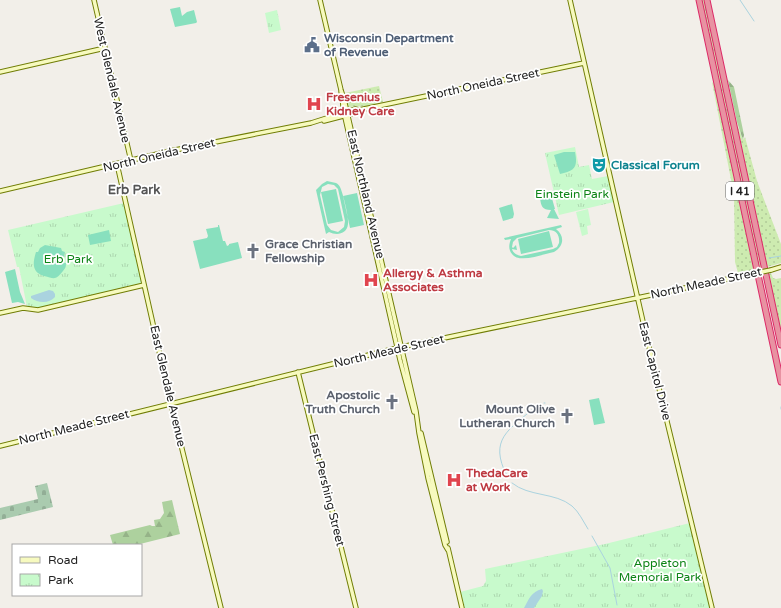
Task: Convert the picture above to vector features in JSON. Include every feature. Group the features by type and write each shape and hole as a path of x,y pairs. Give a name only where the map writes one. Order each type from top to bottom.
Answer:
{"highway":[{"name":"I 41","path":"699,0 781,382"},
{"name":"I 41","path":"707,0 781,345"}],"street":[{"name":"West Glendale Avenue","path":"94,0 131,160"},
{"name":"East Northland Avenue","path":"320,0 341,90 340,95 346,114 399,348 416,411 415,414 431,490 462,608"},
{"name":"East Capitol Drive","path":"570,0 638,298 712,608"},
{"path":"0,72 105,48"},
{"name":"North Oneida Street","path":"0,191 131,160 319,121 346,114 355,109 358,110 584,63"},
{"name":"East Glendale Avenue","path":"117,164 171,404 221,608"},
{"name":"North Meade Street","path":"0,446 399,348 781,267"},
{"path":"0,313 20,308 38,310 144,285"},
{"name":"East Pershing Street","path":"298,372 356,608"}],"green space":[{"path":"701,0 705,0 762,268 759,269"},
{"path":"180,7 182,16 187,12 194,10 197,22 175,27 170,9"},
{"path":"277,10 281,30 269,33 265,13"},
{"path":"728,80 734,87 744,135 743,140 737,122"},
{"path":"712,82 714,84 755,270 738,273 735,262 734,195"},
{"path":"379,86 383,102 366,106 348,107 345,93"},
{"path":"737,124 743,140 745,137 757,181 781,244 781,263 767,267"},
{"name":"Einstein Park","path":"575,147 579,167 589,165 592,179 608,176 614,202 559,215 545,153"},
{"path":"564,152 575,152 576,165 572,170 560,174 554,155"},
{"path":"327,181 336,183 341,190 346,206 348,221 344,232 335,234 329,232 326,234 316,190","holes":["328,184 334,185 338,189 345,221 344,227 338,232 331,230 327,225 320,195 322,187"]},
{"path":"336,189 343,221 328,224 321,192"},
{"path":"357,193 364,225 350,228 343,196"},
{"path":"551,195 554,209 559,219 547,218 551,210 544,208 542,205 540,198"},
{"name":"Erb Park","path":"124,203 142,283 37,308 27,307 19,267 17,267 8,230"},
{"path":"512,204 514,214 513,218 503,221 499,208"},
{"path":"588,209 591,225 587,226 588,234 582,236 576,212"},
{"path":"218,225 223,241 225,241 227,246 238,242 242,258 200,269 193,241 207,238 208,236 206,229 218,227"},
{"path":"561,225 562,227 556,229 562,238 560,247 554,252 532,258 515,257 509,248 511,239 505,240 504,238","holes":["551,230 556,232 559,240 557,247 553,249 521,256 515,254 512,249 517,250 516,245 513,248 512,247 513,242 517,238"]},
{"path":"109,230 111,241 90,245 88,235"},
{"path":"549,231 553,247 521,254 518,239"},
{"path":"45,245 61,248 62,251 65,252 63,259 64,263 66,263 66,267 61,274 55,278 40,274 34,266 36,252 38,252 40,248"},
{"path":"15,269 20,292 25,304 18,302 12,303 5,272"},
{"path":"771,273 773,278 781,278 781,334 768,274"},
{"path":"599,398 605,423 594,425 589,400"},
{"path":"47,483 53,507 0,520 0,508 38,499 35,486"},
{"path":"172,500 180,534 140,544 113,544 110,535 150,525 155,526 154,520 160,519 164,513 162,502"},
{"name":"Appleton Memorial Park","path":"690,523 710,608 464,608 460,592 483,586 486,581 485,569 605,544"}],"water":[{"path":"49,290 53,291 55,294 55,297 50,301 40,302 31,298 31,296"},
{"path":"542,589 542,596 534,608 524,608 533,594"}],"waterway":[{"path":"740,0 754,21"},
{"path":"769,258 781,256"},
{"path":"507,476 500,453 504,436 509,429 534,408"},
{"path":"512,483 526,491 558,498 572,506 577,511 588,529"},
{"path":"592,536 610,568 617,605"}],"place":[{"name":"Wisconsin Department of Revenue","path":"312,45"},
{"name":"Fresenius Kidney Care","path":"314,104"},
{"name":"Classical Forum","path":"599,165"},
{"name":"Grace Christian Fellowship","path":"253,251"},
{"name":"Allergy & Asthma Associates","path":"371,280"},
{"name":"Apostolic Truth Church","path":"392,402"},
{"name":"Mount Olive Lutheran Church","path":"567,416"},
{"name":"ThedaCare at Work","path":"454,480"}],"district":[{"name":"Erb Park","path":"134,190"}]}
